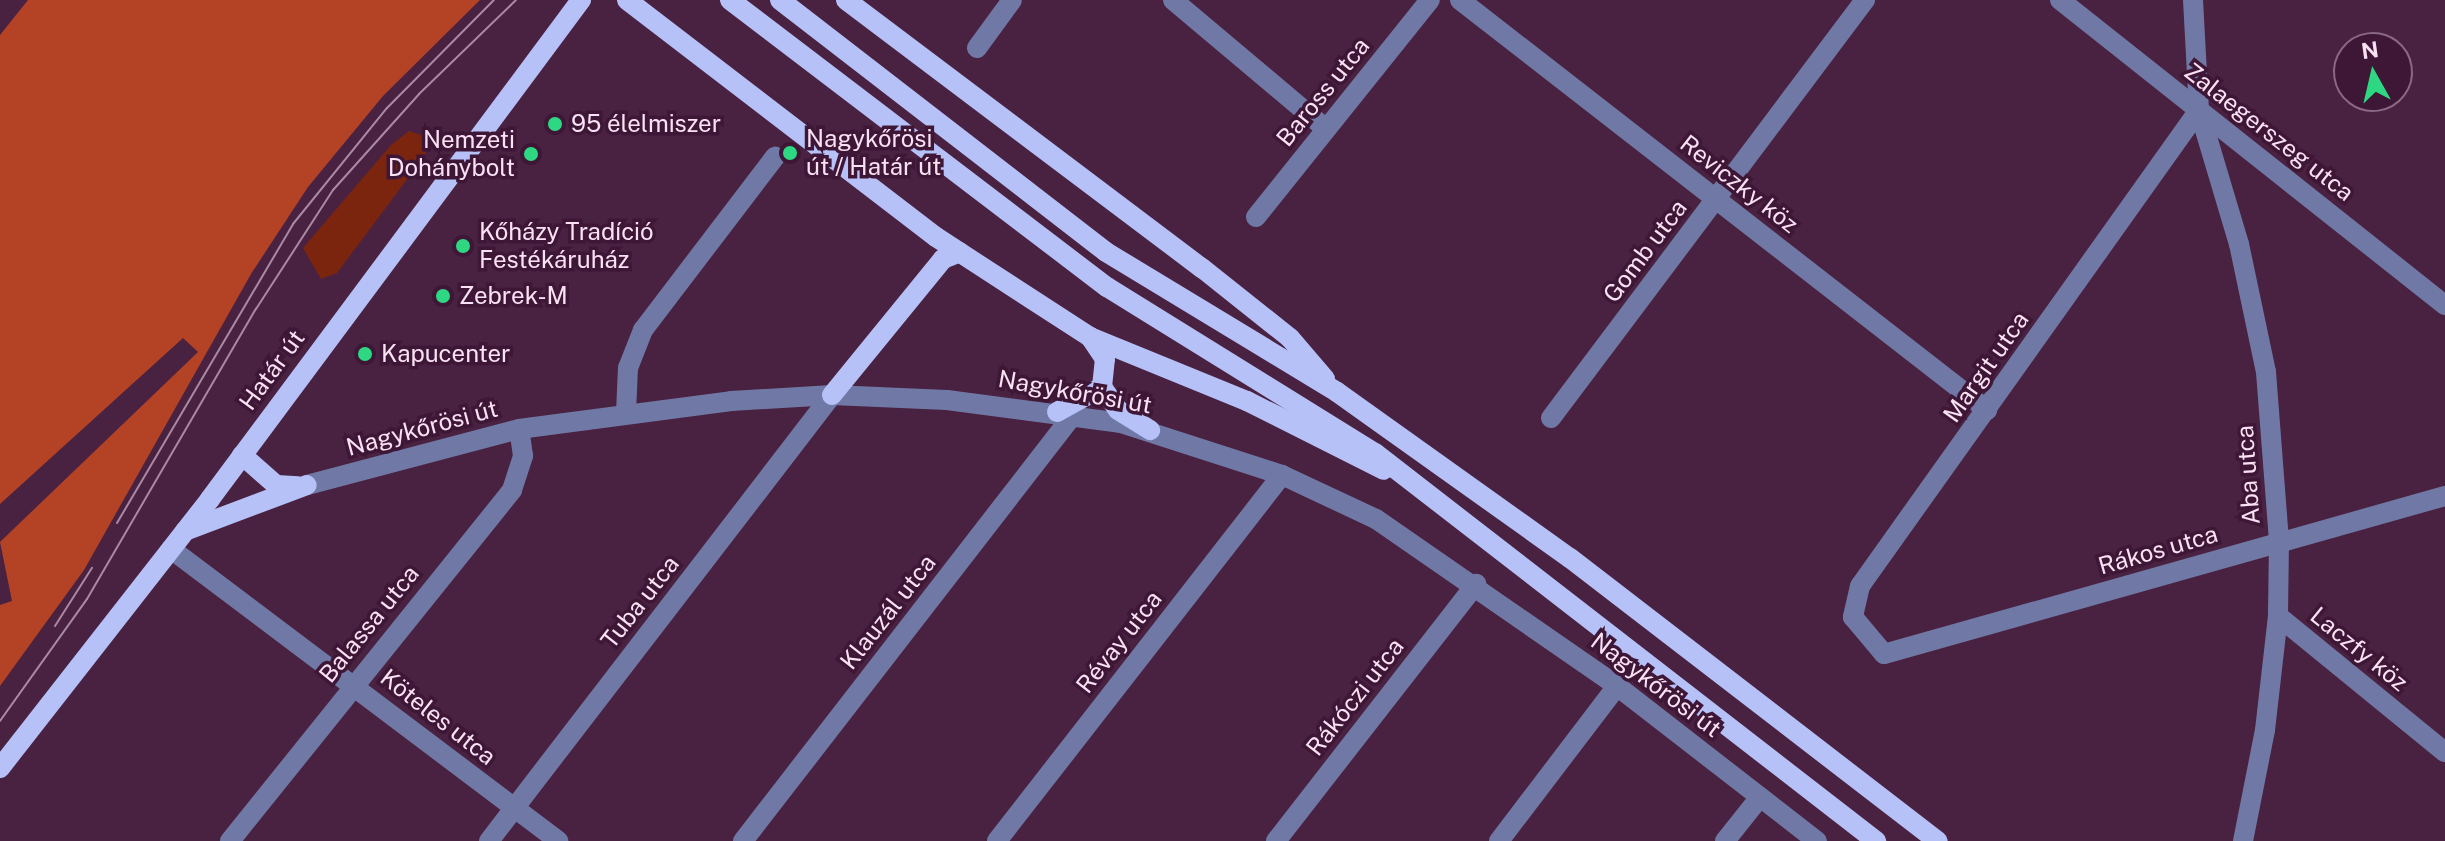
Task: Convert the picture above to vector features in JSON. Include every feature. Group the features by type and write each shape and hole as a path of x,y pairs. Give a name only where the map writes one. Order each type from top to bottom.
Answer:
{"main road":[{"name":"Határ út","path":"0,768 185,531 581,0"},
{"path":"627,0 960,252 1090,337 1247,401 1412,483"},
{"name":"Nagykőrösi út","path":"730,0 1095,278 1330,422 1876,841"},
{"name":"Nagykőrösi út","path":"780,0 1106,252 1337,392 1570,558 1938,841"},
{"path":"846,0 1290,338 1337,392"},
{"path":"832,395 943,259 960,252"},
{"path":"1090,337 1105,359 1102,387 1118,410 1150,430"},
{"path":"1065,414 1102,387"},
{"path":"242,455 276,485 307,485"},
{"path":"185,531 307,485"}],"street":[{"path":"977,48 1012,0"},
{"path":"1173,0 1326,129"},
{"name":"Baross utca","path":"1256,217 1430,0"},
{"name":"Reviczky köz","path":"1460,0 1987,410"},
{"name":"Gomb utca","path":"1551,418 1865,0"},
{"name":"Zalaegerszeg utca","path":"2060,0 2445,305"},
{"name":"Aba utca","path":"2193,0 2199,110 2239,244 2266,372 2279,542 2278,616 2265,730 2243,841"},
{"name":"Margit utca","path":"1884,654 1853,617 1860,586 2199,110"},
{"path":"626,413 628,368 643,330 775,157"},
{"name":"Nagykőrösi út","path":"307,485 519,429 626,413 832,395 1065,414 1150,430 1282,475 1376,519 1476,584 1617,686 1817,841"},
{"name":"Tuba utca","path":"489,841 832,395"},
{"name":"Klauzál utca","path":"743,841 1065,414"},
{"name":"Balassa utca","path":"230,841 512,490 523,456 519,429"},
{"name":"Révay utca","path":"997,841 1282,475"},
{"name":"Rákos utca","path":"1884,654 2445,496"},
{"name":"Köteles utca","path":"171,549 354,684 558,841"},
{"name":"Rákóczi utca","path":"1276,841 1476,584"},
{"name":"Laczfy köz","path":"2278,616 2445,752"},
{"path":"1499,841 1617,686"},
{"path":"1725,841 1760,797"}],"shaded area":[{"path":"28,0 480,0 383,96 308,187 251,274 84,570 0,686 0,605 12,601 0,542 198,352 183,338 0,504 0,35"},
{"path":"409,131 424,136 426,154 337,273 321,279 303,248 391,145"}],"tram line":[{"path":"117,523 293,224 387,108 494,0"},
{"path":"0,721 87,599 256,309 333,190 419,94 516,0"},
{"path":"55,626 92,568"}],"place":[{"name":"95 élelmiszer","path":"555,124"},
{"name":"Nagykőrösi út / Határ út","path":"790,153"},
{"name":"Nemzeti Dohánybolt","path":"531,154"},
{"name":"Kőházy Tradíció Festékáruház","path":"463,246"},
{"name":"Zebrek-M","path":"443,296"},
{"name":"Kapucenter","path":"365,354"}]}
